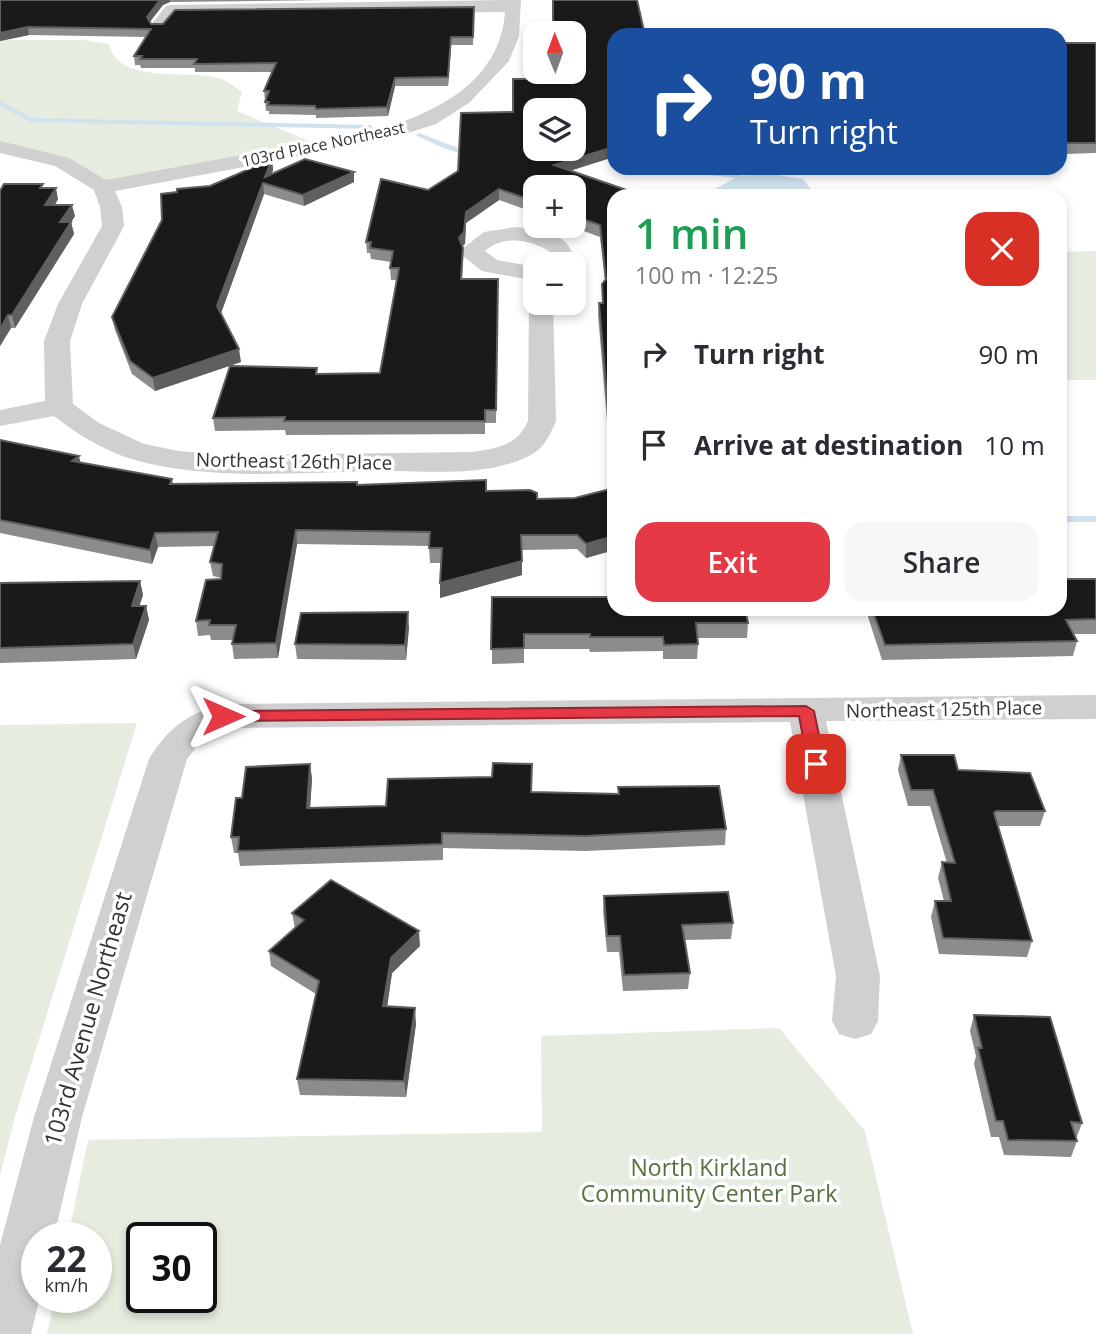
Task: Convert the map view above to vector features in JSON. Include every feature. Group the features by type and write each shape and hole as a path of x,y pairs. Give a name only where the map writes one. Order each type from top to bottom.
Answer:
{"street":[{"path":"158,26 170,10 512,3"},
{"name":"103rd Place Northeast","path":"103,187 383,135 429,120 463,99 500,61 511,36 512,3"},
{"path":"0,147 62,162 103,187 109,200 113,226 70,304 57,341 59,407 0,418"},
{"path":"523,272 490,267 474,256 473,249 484,240 531,234 560,248 561,252"},
{"name":"Northeast 126th Place","path":"59,407 89,429 136,451 179,460 229,464 474,461 524,449 536,439 542,421 541,315"},
{"name":"Northeast 125th Place","path":"204,721 223,716 1096,707"},
{"path":"806,711 858,976 855,1021"},
{"name":"103rd Avenue Northeast","path":"4,1334 58,1117 167,759 182,735 204,721"}],"green space":[{"path":"0,40 83,40 109,44 115,57 125,65 139,70 221,79 242,92 237,111 323,147 103,187 62,162 0,147"},
{"path":"1096,251 1096,380 1067,380 1067,252"},
{"path":"137,723 15,1117 0,1175 0,725"},
{"name":"North Kirkland Community Center Park","path":"779,1028 865,1131 913,1334 47,1334 52,1313 112,1313 112,1222 71,1222 88,1140 542,1132 541,1036"}],"water":[{"path":"776,175 803,179 811,189 714,189 739,176"}],"building":[{"path":"0,0 160,0 147,17 151,24 163,24 175,10 474,7 473,37 451,37 448,77 395,78 387,107 316,109 315,106 268,105 269,102 265,102 269,91 264,91 276,63 194,64 197,59 140,59 142,56 134,56 151,29 28,27 0,33"},
{"path":"553,0 637,0 643,28 607,28 607,149 586,155 586,98 523,98 523,161 567,161 554,165 583,175 523,175 523,197 499,189 466,212 464,232 459,238 463,248 461,279 498,279 496,410 485,410 485,421 284,421 285,417 213,418 230,366 317,368 316,374 380,373 399,268 390,268 393,251 370,248 371,242 366,242 381,179 428,190 458,171 461,113 513,112 513,79 523,79 523,84 586,84 586,21 553,21"},
{"path":"1067,43 1096,43 1096,143 1067,143"},
{"path":"272,159 265,177 305,159 354,172 303,195 263,183 217,306 239,349 153,378 130,361 112,317 162,220 161,194 177,192 177,189 210,186"},
{"path":"586,176 624,189 607,189 607,397 599,303 603,303 602,284 606,279 600,225 586,220"},
{"path":"4,184 43,184 40,188 56,188 45,205 72,205 60,222 71,222 12,315 8,315 0,329 0,191"},
{"path":"0,440 79,456 72,461 172,479 170,484 357,482 357,485 486,480 486,491 530,490 537,493 537,499 575,498 607,490 607,538 586,544 577,535 521,535 522,561 440,583 442,548 429,548 430,532 296,530 276,643 232,644 236,625 209,625 210,620 196,621 206,580 221,579 222,564 210,562 218,532 155,533 150,550 0,520"},
{"path":"1067,579 1096,579 1096,619 1066,620 1077,641 885,645 875,616 1067,616"},
{"path":"140,581 132,606 146,606 133,644 0,648 0,583"},
{"path":"492,597 607,597 607,616 746,616 748,623 696,623 698,644 664,645 663,637 524,634 524,648 491,649"},
{"path":"408,612 405,645 295,644 301,613"},
{"path":"901,755 954,755 958,770 1030,773 1045,811 994,813 1032,941 943,938 935,901 951,901 942,862 955,863 933,790 911,790"},
{"path":"493,763 532,764 531,792 619,794 618,787 719,786 726,829 585,836 442,833 442,844 238,851 239,837 231,837 236,798 242,798 246,767 310,764 307,808 386,806 388,779 492,777"},
{"path":"331,880 419,931 391,958 383,1006 415,1008 404,1081 297,1079 319,981 269,951 304,920 292,913"},
{"path":"728,892 733,923 682,925 690,973 624,975 620,936 607,936 604,896"},
{"path":"974,1015 1050,1017 1082,1123 1071,1122 1077,1141 1008,1140 1003,1121 996,1121 978,1048 982,1048"}],"waterway":[{"path":"0,103 31,120 370,127"},
{"path":"419,135 460,151 475,152"},
{"path":"730,175 739,176 753,189"},
{"path":"1067,519 1096,519"}],"route":[{"path":"223,716 806,711 816,764"}]}
